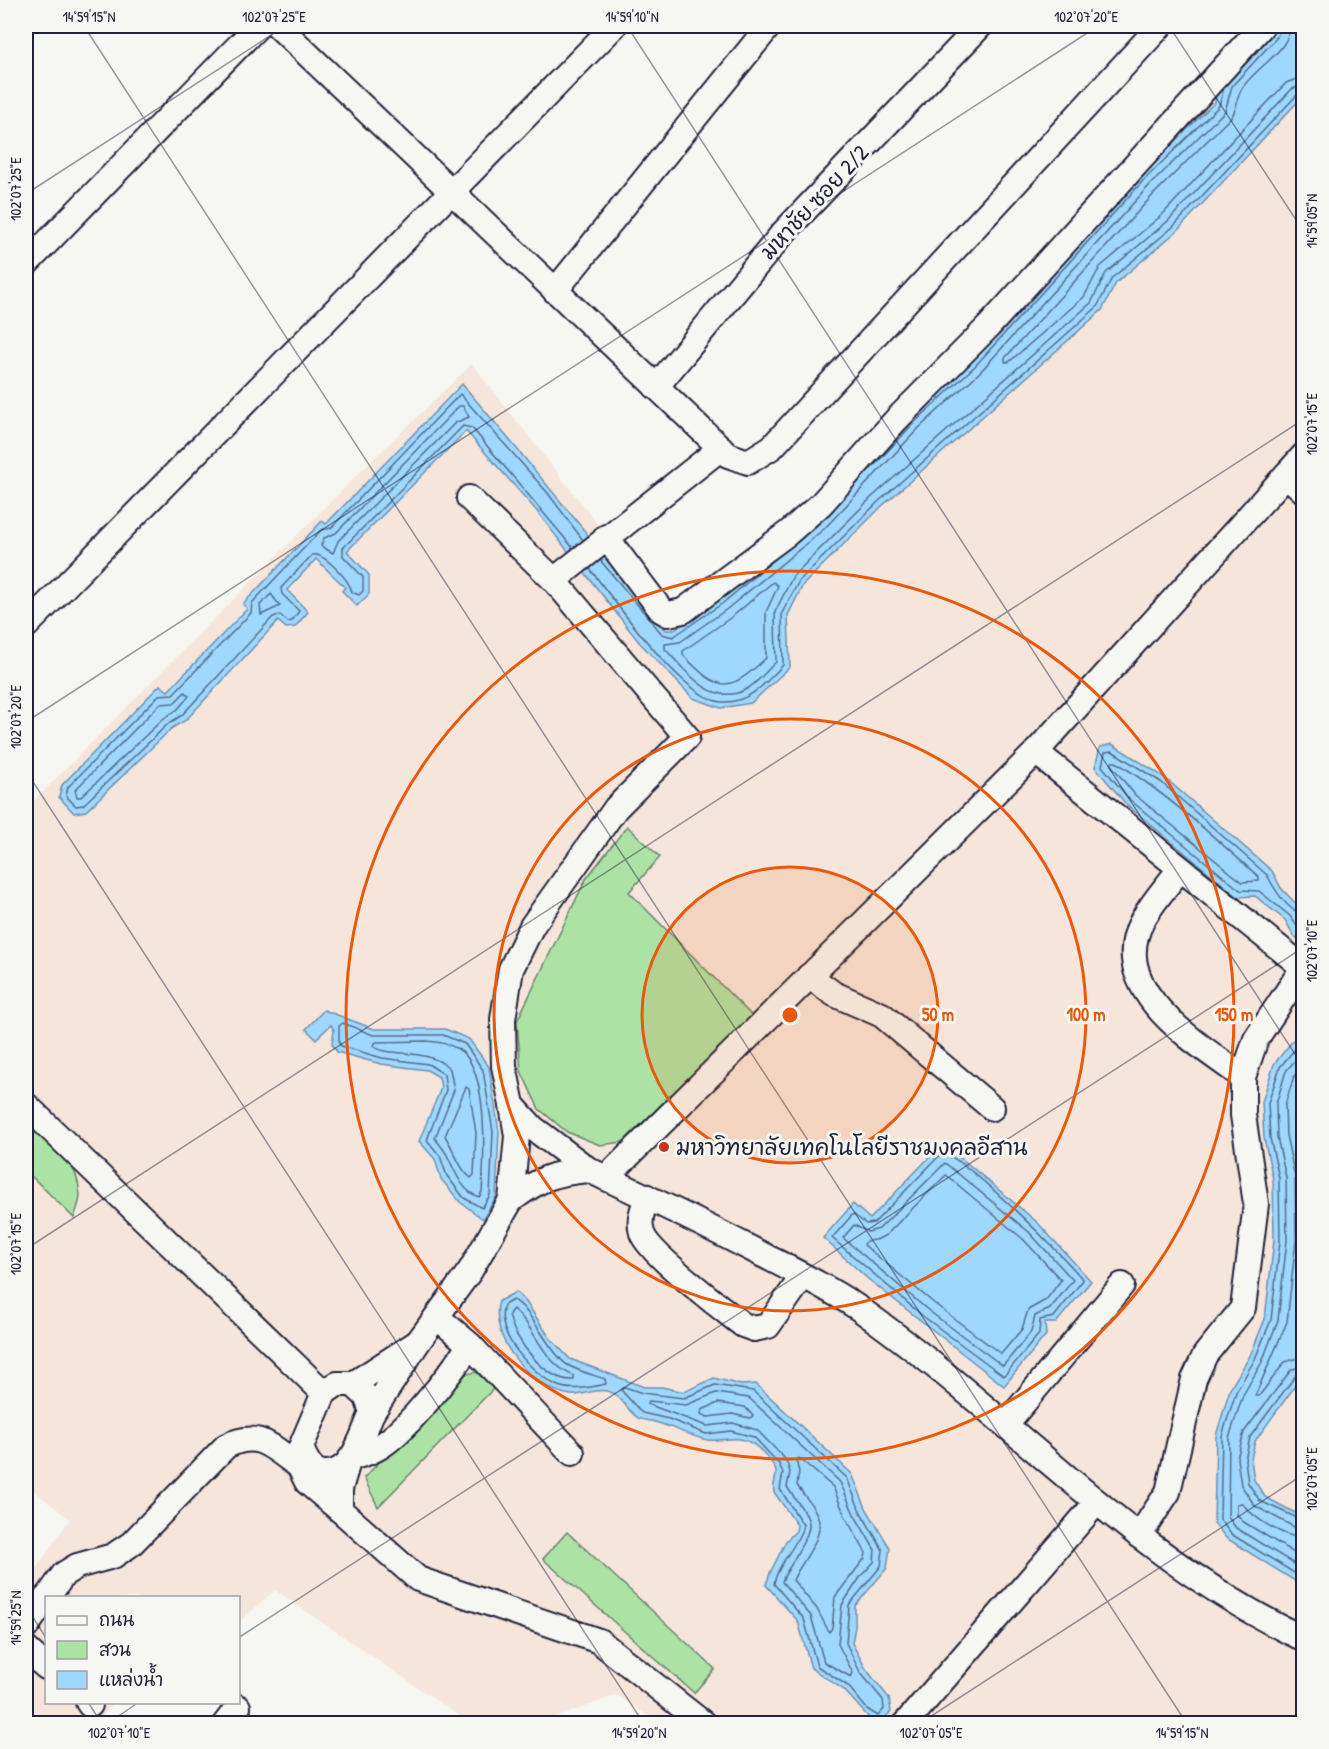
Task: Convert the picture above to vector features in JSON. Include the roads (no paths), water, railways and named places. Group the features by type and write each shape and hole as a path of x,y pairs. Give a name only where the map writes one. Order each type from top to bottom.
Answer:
{"street":[{"path":"26,264 258,26"},
{"path":"278,26 728,455 748,462 772,447 1160,26"},
{"path":"26,626 449,191 614,26"},
{"path":"555,291 695,114 769,26"},
{"name":"มหาชัย ซอย 2/2","path":"656,387 784,232 980,26"},
{"path":"605,538 661,610 668,614 683,611 788,533 821,504 897,420 989,326 1262,26"},
{"path":"554,580 721,448"},
{"path":"340,1510 340,1489 349,1462 372,1413 418,1342 470,1271 511,1200 532,1184 557,1173 598,1174 809,976 1036,752 1304,455"},
{"path":"1286,475 1304,491"},
{"path":"469,498 554,580 687,737 616,808 532,926 511,969 502,1019 504,1066 517,1136 511,1200"},
{"path":"1036,752 1303,968 1256,1039 1244,1077 1243,1115 1256,1204 1243,1308 1201,1363 1194,1379 1168,1492 1139,1536"},
{"path":"1180,869 1142,921 1134,946 1135,972 1143,987 1179,1030 1244,1077"},
{"path":"809,976 834,994 882,1015 992,1108"},
{"path":"512,1105 532,1128 598,1174 804,1276 869,1316 968,1391 1139,1536 1219,1594 1304,1639"},
{"path":"26,1106 324,1393"},
{"path":"647,1197 641,1214 644,1238 658,1254 743,1325 754,1329 768,1326 804,1276"},
{"path":"1006,1424 1122,1285"},
{"path":"437,1317 470,1345 572,1453"},
{"path":"418,1342 353,1384 337,1384 324,1393 299,1456 307,1482 418,1579 599,1641 704,1724"},
{"path":"48,1596 64,1574 77,1566 113,1556 131,1544 226,1446 242,1438 252,1437 299,1456 319,1473 335,1474 349,1462 371,1453 384,1445 414,1414 470,1345"},
{"path":"353,1384 367,1397 372,1413"},
{"path":"905,1724 1097,1502"},
{"path":"26,1627 45,1601"},
{"path":"26,1649 45,1666"}],"water":[{"path":"1269,26 1303,26 1303,96 1177,231 1116,283 1102,310 881,507 803,585 788,615 790,667 751,703 721,708 693,698 639,642 535,509 466,431 347,551 369,575 369,594 357,606 342,591 345,587 316,559 287,590 308,612 295,627 286,628 278,621 186,720 172,728 86,811 74,813 59,797 62,785 160,685 168,691 247,609 243,604 322,521 326,524 462,384 666,630 674,630 719,598 972,361 1138,178 1215,102 1219,80"},
{"path":"1112,744 1164,777 1272,871 1281,888 1303,911 1303,943 1294,936 1285,920 1255,896 1238,897 1126,804 1095,767 1100,747"},
{"path":"324,1010 374,1029 445,1029 469,1039 489,1067 499,1132 496,1197 483,1219 460,1202 441,1179 435,1159 419,1141 441,1088 439,1077 427,1070 381,1064 337,1052 332,1044 334,1030 331,1025 316,1039 306,1029"},
{"path":"1303,1028 1303,1375 1255,1441 1251,1459 1254,1480 1265,1497 1303,1517 1303,1586 1226,1538 1214,1523 1216,1436 1230,1389 1250,1356 1265,1319 1274,1240 1273,1179 1264,1138 1262,1102 1274,1064"},
{"path":"943,1143 1038,1223 1091,1281 1056,1323 1045,1323 1046,1335 1004,1386 868,1279 823,1238 853,1204 870,1219"},
{"path":"516,1292 526,1302 550,1338 570,1359 644,1387 662,1387 684,1392 714,1378 741,1385 756,1384 852,1474 866,1508 890,1548 887,1568 855,1606 852,1643 866,1669 889,1698 891,1712 880,1722 873,1722 844,1690 811,1668 798,1621 766,1585 786,1541 796,1531 797,1525 774,1492 776,1470 767,1457 745,1440 703,1439 639,1419 620,1399 607,1391 598,1390 571,1395 542,1384 517,1360 500,1331 497,1316 499,1301"}],"place":[{"name":"มหาวิทยาลัยเทคโนโลยีราชมงคลอีสาน","path":"664,1147"}]}
